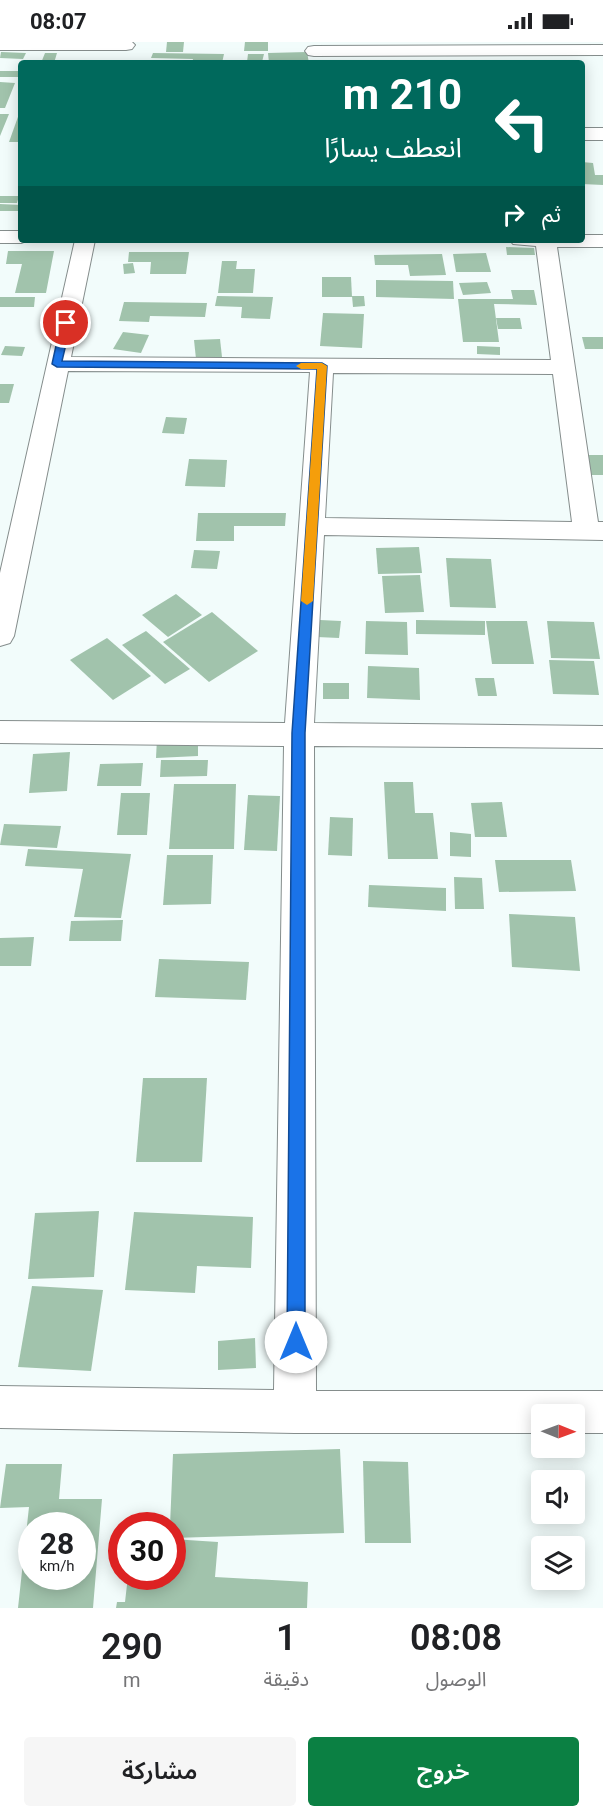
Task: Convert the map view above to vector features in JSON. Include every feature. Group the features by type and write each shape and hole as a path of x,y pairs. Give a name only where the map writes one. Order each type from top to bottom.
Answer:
{"street":[{"path":"0,45 127,44 124,60"},
{"path":"313,52 603,50"},
{"path":"585,135 603,134"},
{"path":"0,237 18,237"},
{"path":"585,241 603,241"},
{"path":"0,636 11,530 57,364 83,243"},
{"path":"312,526 595,531 562,367 546,243"},
{"path":"57,364 562,367"},
{"path":"295,1412 299,733 322,366"},
{"path":"0,732 603,737"},
{"path":"0,1407 295,1412 603,1412"}],"building":[{"path":"167,42 184,42 183,52 166,52"},
{"path":"245,42 268,42 268,51 244,51"},
{"path":"1,52 26,53 23,59 0,58"},
{"path":"307,52 308,60 269,60 268,53"},
{"path":"45,53 57,53 55,60 42,60"},
{"path":"153,53 224,54 223,60 151,58"},
{"path":"248,54 264,54 262,60 247,60"},
{"path":"0,71 18,71 18,77 0,77"},
{"path":"0,82 15,83 5,108 0,108"},
{"path":"0,114 9,114 0,136"},
{"path":"18,117 18,142 9,142"},
{"path":"585,162 593,163 595,175 603,175 603,185 585,184"},
{"path":"0,196 18,196 17,203 0,203"},
{"path":"0,204 18,205 18,211 0,211"},
{"path":"506,247 534,248 535,255 507,255"},
{"path":"8,251 54,251 46,293 15,293 22,264 6,264"},
{"path":"129,252 189,252 186,274 150,274 151,262 128,262"},
{"path":"486,253 491,272 456,272 453,254"},
{"path":"442,254 446,275 410,276 408,265 375,265 374,255"},
{"path":"222,261 237,261 236,269 255,269 253,293 218,293"},
{"path":"133,263 135,273 124,274 123,264"},
{"path":"322,277 351,277 352,297 322,297"},
{"path":"376,280 453,281 454,299 376,297"},
{"path":"487,282 491,293 463,295 459,283"},
{"path":"511,290 534,290 537,305 494,304 499,342 463,342 458,299 513,299"},
{"path":"217,296 273,297 270,319 241,318 242,307 215,306"},
{"path":"352,296 364,296 365,306 353,307"},
{"path":"0,297 35,297 34,307 0,307"},
{"path":"124,302 207,303 205,317 150,316 149,322 119,321"},
{"path":"323,313 364,314 362,348 320,346"},
{"path":"496,318 520,318 522,329 498,329"},
{"path":"123,332 149,335 141,353 113,349"},
{"path":"582,337 603,337 603,349 585,349"},
{"path":"220,339 222,357 196,359 194,340"},
{"path":"5,346 25,347 22,356 1,355"},
{"path":"477,346 500,347 500,355 477,354"},
{"path":"0,384 14,384 9,403 0,403"},
{"path":"166,417 187,418 184,434 162,433"},
{"path":"583,455 603,455 603,475 587,475"},
{"path":"189,459 227,460 225,487 185,486"},
{"path":"198,513 286,513 285,526 234,526 234,541 196,541"},
{"path":"419,547 422,573 378,574 376,548"},
{"path":"194,550 220,551 217,569 191,568"},
{"path":"446,558 491,559 496,608 450,607"},
{"path":"420,575 424,612 385,613 382,576"},
{"path":"176,594 202,615 168,637 142,615"},
{"path":"212,612 258,651 209,682 163,642"},
{"path":"320,620 341,621 339,638 317,637"},
{"path":"416,620 485,621 485,635 416,634"},
{"path":"366,621 407,622 408,655 365,654"},
{"path":"486,621 527,621 534,664 492,664"},
{"path":"547,621 594,622 600,659 551,658"},
{"path":"146,631 190,669 165,684 122,645"},
{"path":"107,638 151,676 113,700 70,660"},
{"path":"549,660 594,661 599,695 553,694"},
{"path":"368,666 419,668 420,700 367,698"},
{"path":"475,678 494,678 497,696 478,696"},
{"path":"323,683 349,683 349,699 323,699"},
{"path":"198,737 198,756 156,758 157,738"},
{"path":"70,752 67,791 29,793 33,754"},
{"path":"161,760 208,760 207,776 160,777"},
{"path":"143,763 141,786 97,786 100,764"},
{"path":"384,782 413,782 415,813 433,813 438,859 388,859"},
{"path":"174,784 236,784 234,849 169,849"},
{"path":"121,793 150,793 147,835 117,835"},
{"path":"248,795 280,796 277,851 244,850"},
{"path":"502,802 507,837 475,837 471,803"},
{"path":"330,817 353,818 352,856 328,855"},
{"path":"4,824 61,826 57,848 0,845"},
{"path":"450,832 471,834 471,857 450,856"},
{"path":"28,849 131,854 121,918 74,917 83,869 25,866"},
{"path":"167,855 213,855 211,904 163,905"},
{"path":"495,860 571,860 576,891 499,892"},
{"path":"454,877 482,878 484,909 455,909"},
{"path":"369,885 446,888 446,911 368,907"},
{"path":"509,914 575,917 580,971 512,967"},
{"path":"123,920 121,941 69,941 71,921"},
{"path":"34,937 31,966 0,966 0,938"},
{"path":"159,959 249,962 246,1000 155,997"},
{"path":"143,1078 207,1078 202,1162 136,1162"},
{"path":"99,1211 94,1277 28,1279 35,1213"},
{"path":"134,1212 253,1217 251,1268 197,1266 195,1293 125,1290"},
{"path":"32,1286 103,1290 91,1371 18,1367"},
{"path":"255,1338 256,1368 218,1370 218,1341"},
{"path":"340,1449 344,1533 186,1538 186,1512 171,1512 173,1454"},
{"path":"363,1461 408,1462 411,1543 365,1543"},
{"path":"6,1464 62,1464 59,1499 102,1499 96,1572 96,1512 28,1512 29,1507 0,1508"},
{"path":"186,1540 218,1542 215,1577 308,1582 307,1608 116,1608 117,1602 125,1602 126,1590 186,1590"},
{"path":"20,1590 94,1590 93,1608 18,1608"}],"slow traffic":[{"path":"301,366 322,366 307,601"}],"route":[{"path":"66,323 57,364 322,366 299,733 296,1342"}]}
